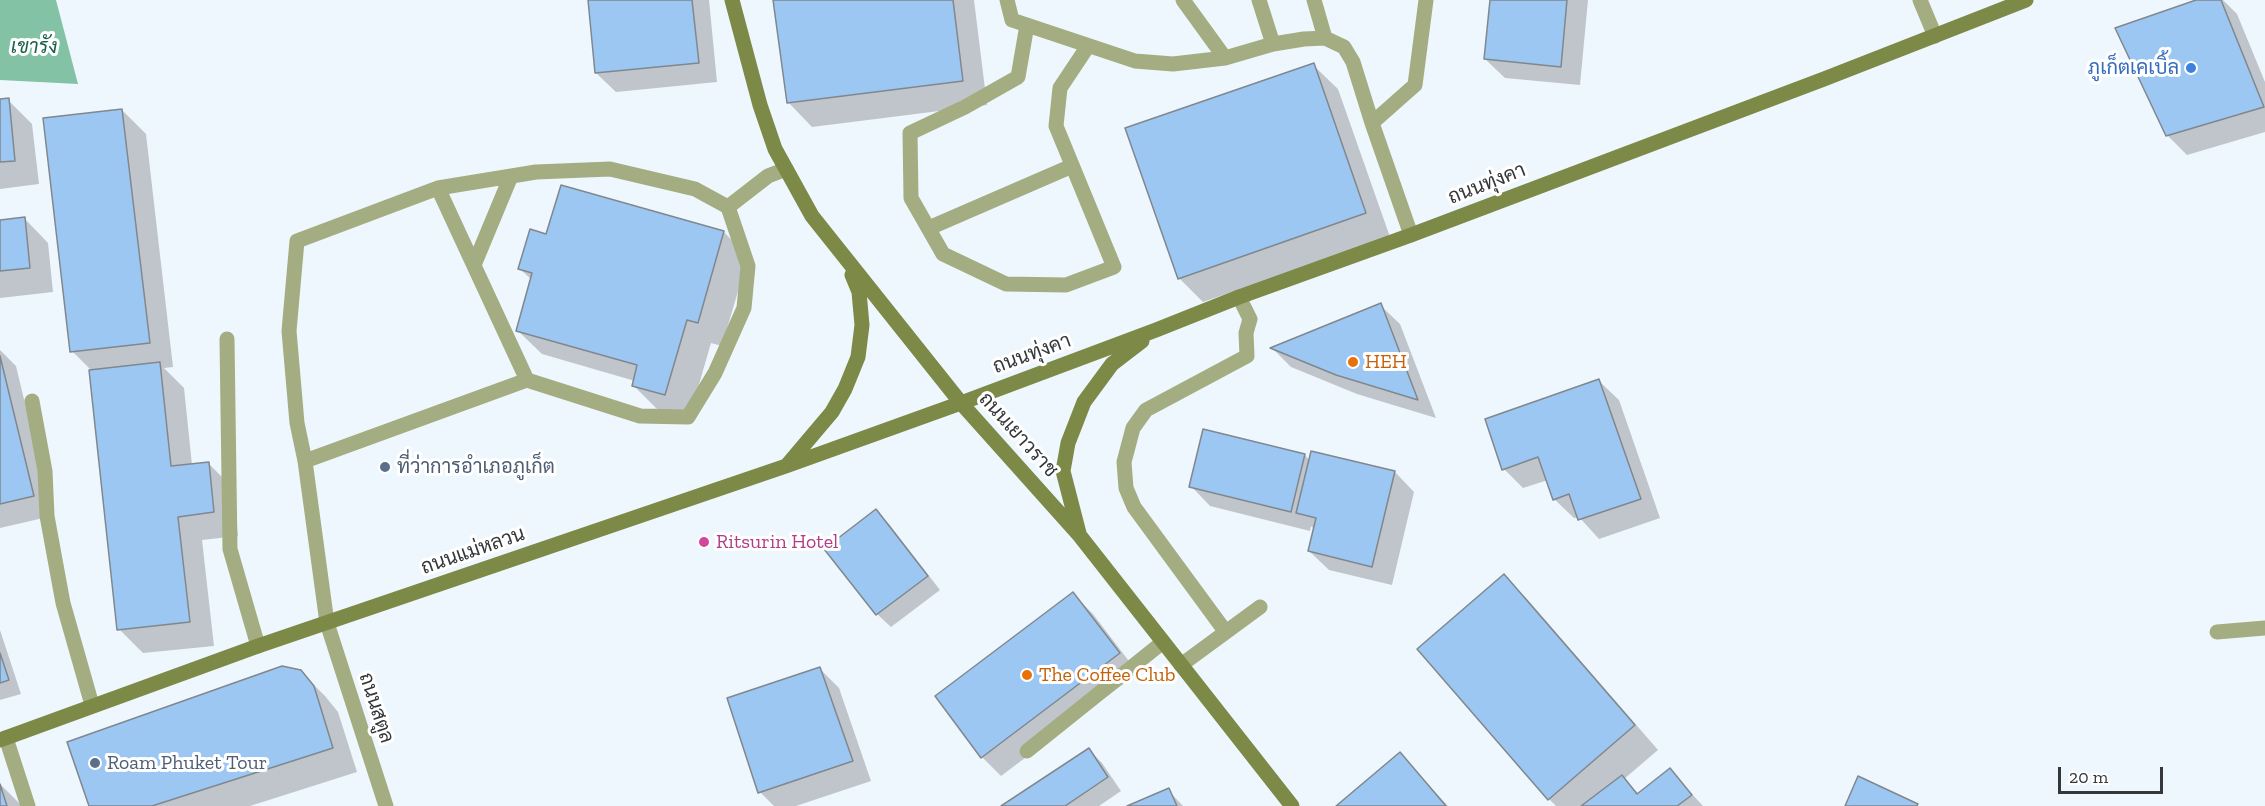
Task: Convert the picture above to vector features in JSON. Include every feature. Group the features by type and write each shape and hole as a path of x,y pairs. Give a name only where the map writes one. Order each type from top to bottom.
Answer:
{"main road":[{"name":"ถนนเยาวราช","path":"732,0 760,105 775,149 812,216 961,403 1080,536 1292,806"},
{"name":"ถนนทุ่งคา","path":"961,403 1239,297 1411,235 2026,0"},
{"path":"786,466 832,412 845,389 858,357 862,325 859,292 848,262"},
{"path":"1080,536 1063,471 1068,443 1084,402 1112,364 1156,330"},
{"name":"ถนนแม่หลวน","path":"3,739 258,646 786,466 961,403"}],"street":[{"path":"1007,0 1012,20 1135,61 1173,64 1225,58 1273,44 1325,38 1344,47 1353,62 1411,235"},
{"path":"1184,0 1225,58"},
{"path":"1259,0 1273,44"},
{"path":"1314,0 1325,38"},
{"path":"1372,123 1415,85 1426,0"},
{"path":"1920,0 1935,36"},
{"path":"1027,25 1018,77 910,133 911,198 943,254 1006,284 1066,285 1114,267 1056,126 1060,88 1088,46"},
{"path":"929,228 1072,166"},
{"path":"305,461 527,380 640,416 688,417 715,373 744,308 748,266 728,207 695,189 610,169 536,172 438,188 527,380"},
{"path":"728,207 768,176 786,169"},
{"path":"474,265 511,176"},
{"name":"ถนนสตูล","path":"386,806 327,623 305,461 297,423 289,331 297,241 438,188"},
{"path":"1225,632 1129,499 1124,462 1133,428 1146,410 1247,356 1246,333 1250,319 1239,297"},
{"path":"227,339 230,549 258,646"},
{"path":"32,401 45,471 47,516 63,603 92,705"},
{"path":"1181,665 1260,607"},
{"path":"2217,632 2265,628"},
{"path":"1027,751 1163,642"},
{"path":"3,739 28,806"}],"green space":[{"name":"เขารัง","path":"0,0 56,0 78,84 0,80"}],"building":[{"path":"588,0 692,0 699,63 595,73"},
{"path":"773,0 953,0 963,81 787,103"},
{"path":"1490,0 1567,0 1561,67 1484,59"},
{"name":"ภูเก็ตเคเบิ้ล","path":"2196,0 2221,0 2264,107 2166,136 2115,28"},
{"path":"1314,63 1366,213 1178,279 1125,128"},
{"path":"9,98 15,161 0,162 0,99"},
{"path":"122,109 150,343 70,352 43,118"},
{"path":"561,185 724,231 698,323 687,320 665,395 632,386 637,365 516,331 532,273 518,269 530,229 546,234"},
{"path":"25,217 30,268 0,271 0,220"},
{"name":"HEH","path":"1381,303 1418,400 1336,375 1270,348"},
{"path":"0,356 34,496 0,504"},
{"path":"160,362 171,466 209,462 214,512 178,517 190,622 117,630 89,370"},
{"path":"1599,379 1641,499 1578,520 1569,494 1553,500 1538,457 1502,470 1485,419"},
{"path":"1203,429 1305,454 1291,512 1189,487"},
{"path":"1311,451 1395,471 1372,567 1308,551 1316,518 1296,513"},
{"path":"876,509 928,576 876,615 824,549"},
{"path":"1504,574 1635,725 1548,800 1417,649"},
{"name":"The Coffee Club","path":"1073,592 1120,653 981,758 935,696"},
{"path":"0,653 9,680 0,683"},
{"path":"282,666 301,670 314,686 333,748 152,806 89,806 67,742"},
{"path":"820,667 853,761 758,793 727,698"},
{"path":"1089,748 1108,777 1065,806 1001,806"},
{"path":"1400,752 1446,806 1336,806"},
{"path":"1670,768 1692,795 1677,806 1581,806 1622,775 1637,794"},
{"path":"1858,776 1918,804 1917,806 1845,806"},
{"path":"0,784 7,806 0,806"},
{"path":"1169,788 1177,806 1127,806"}],"place":[{"name":"ภูเก็ตเคเบิ้ล","path":"2191,68"},
{"name":"HEH","path":"1353,362"},
{"name":"ที่ว่าการอำเภอภูเก็ต","path":"385,467"},
{"name":"Ritsurin Hotel","path":"704,542"},
{"name":"The Coffee Club","path":"1027,675"},
{"name":"Roam Phuket Tour","path":"95,763"}]}
